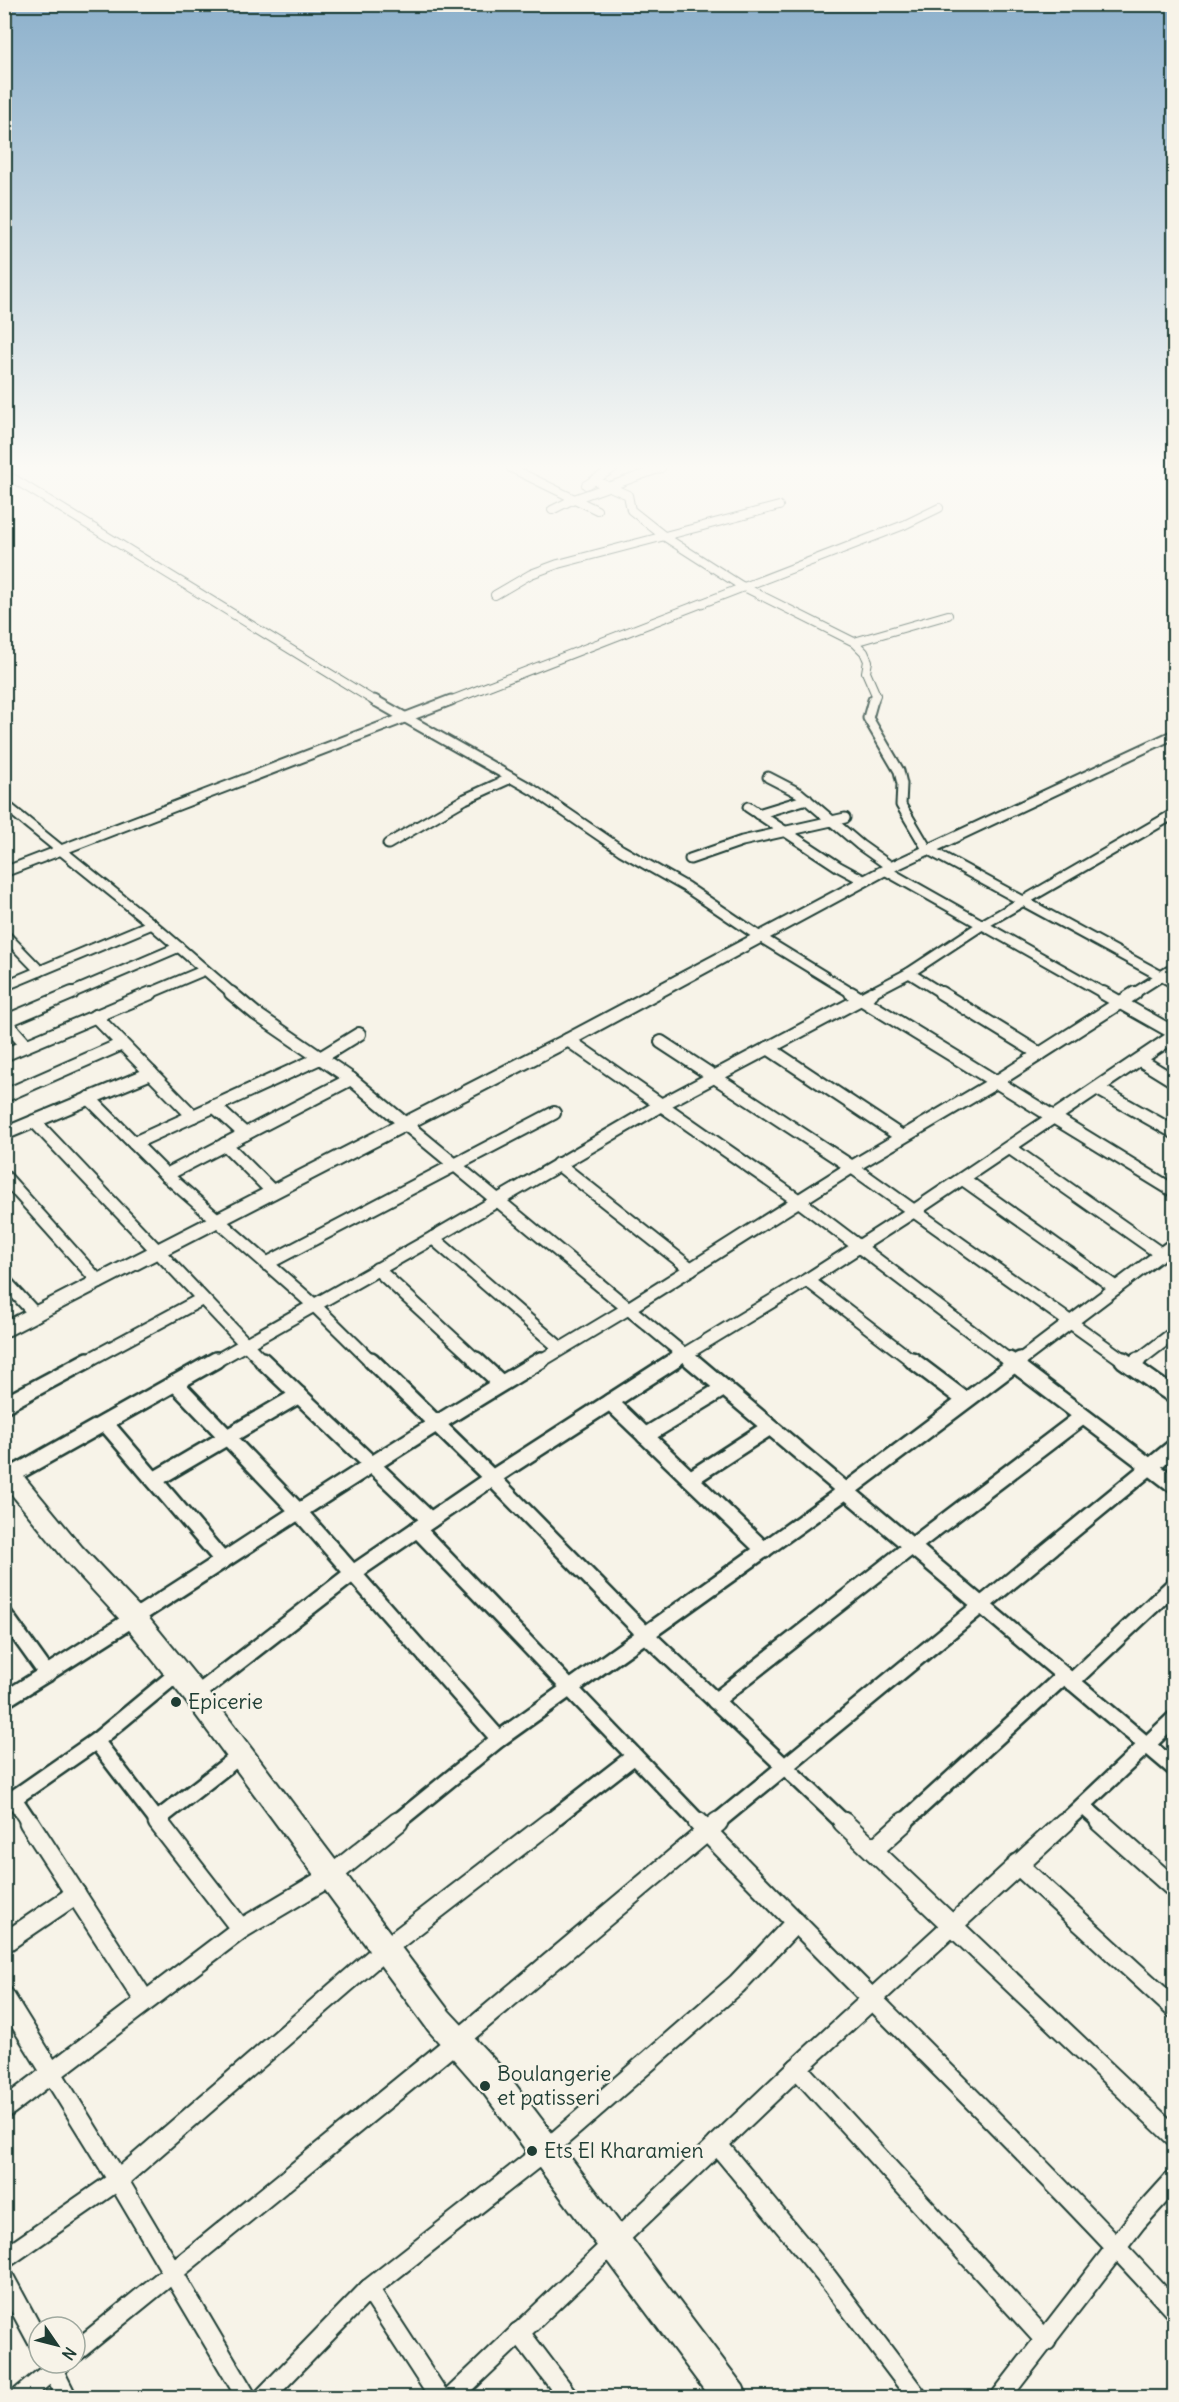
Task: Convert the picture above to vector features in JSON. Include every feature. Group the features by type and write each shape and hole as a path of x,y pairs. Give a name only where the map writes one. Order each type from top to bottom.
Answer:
{"main road":[{"path":"6,1475 74,1554 135,1619 187,1684 242,1754 439,2021 495,2084 731,2397"}],"street":[{"path":"179,580 405,718 511,778 621,850 686,887 760,937 1174,1191"},
{"path":"495,595 521,580"},
{"path":"732,580 854,642 864,652 868,661 867,672 876,695 868,718 899,771 902,784 901,805 927,849 1174,983"},
{"path":"4,872 593,646 753,580"},
{"path":"854,642 948,615"},
{"path":"4,1331 568,1040 888,868 1174,734"},
{"path":"145,2001 76,1894 9,1802 96,1741 187,1684 492,1478 963,1179 1098,1089 1174,1034 982,925 888,868 807,799 768,777"},
{"path":"388,844 465,799 511,778"},
{"path":"758,814 807,799"},
{"path":"4,804 152,924 256,1014 351,1079 406,1124 684,1354 1174,1768"},
{"path":"748,807 865,881"},
{"path":"6,1475 105,1423 433,1238 661,1105 909,973 982,925 1174,814"},
{"path":"690,859 742,841 845,818"},
{"path":"4,986 152,924"},
{"path":"4,934 40,971"},
{"path":"26,1046 5,1021 179,947"},
{"path":"4,1700 135,1619 435,1423 629,1308 852,1167 996,1082 1174,968"},
{"path":"4,1055 205,970"},
{"path":"909,973 1040,1054"},
{"path":"94,1016 193,1116"},
{"path":"134,1143 320,1058 359,1034"},
{"path":"568,1040 799,1201 1174,1485"},
{"path":"661,1042 852,1167 1174,1396"},
{"path":"4,1096 122,1044"},
{"path":"768,1048 902,1137"},
{"path":"1140,1060 1174,1081"},
{"path":"4,1134 151,1072"},
{"path":"166,1175 351,1079"},
{"path":"1098,1089 1174,1132"},
{"path":"89,1098 166,1175 314,1305 492,1478 645,1634 1174,2136"},
{"path":"214,1106 245,1134"},
{"path":"266,1264 554,1113"},
{"path":"34,1121 245,1344 372,1463 424,1525 633,1757 871,2001 1116,2246 1174,2310"},
{"path":"225,1144 273,1192"},
{"path":"1010,1148 1161,1254"},
{"path":"558,1164 691,1269"},
{"path":"4,1176 99,1282"},
{"path":"963,1179 1116,1288"},
{"path":"433,1238 560,1348"},
{"path":"4,2109 241,1929 332,1875 500,1739 846,1491 1174,1244"},
{"path":"377,1269 501,1383"},
{"path":"4,1280 36,1315"},
{"path":"807,1280 964,1400"},
{"path":"4,1406 202,1299"},
{"path":"1131,1365 1174,1332"},
{"path":"175,1383 299,1512 500,1739"},
{"path":"645,1436 724,1388"},
{"path":"154,1480 299,1395"},
{"path":"610,1402 764,1550"},
{"path":"715,1701 911,1547 1082,1417"},
{"path":"105,1423 223,1561"},
{"path":"690,1479 770,1427"},
{"path":"87,2342 457,2041 706,1831 1174,1447"},
{"path":"873,1850 1174,1586"},
{"path":"4,1614 47,1674"},
{"path":"451,2397 796,2068 1148,1746 1174,1719"},
{"path":"96,1741 241,1929"},
{"path":"157,1820 242,1754"},
{"path":"4,2259 118,2180 386,1948 633,1757"},
{"path":"1083,1806 1174,1888"},
{"path":"1017,1864 1174,2008"},
{"path":"4,1943 76,1894"},
{"path":"263,2397 369,2289 546,2150 737,1984 795,1923"},
{"path":"4,1996 118,2180 171,2273 247,2397"},
{"path":"796,2068 1046,2341"},
{"path":"717,2144 826,2276 918,2397"},
{"path":"1000,2397 1046,2341 1116,2246 1152,2202 1174,2180"},
{"path":"4,2278 27,2321"},
{"path":"369,2289 440,2397"},
{"path":"519,2332 569,2397"},
{"path":"19,2397 44,2375"},
{"path":"59,2375 67,2397"}],"place":[{"name":"Epicerie","path":"176,1702"},
{"name":"Boulangerie et patisseri","path":"485,2086"},
{"name":"Ets El Kharamien","path":"532,2151"}]}
